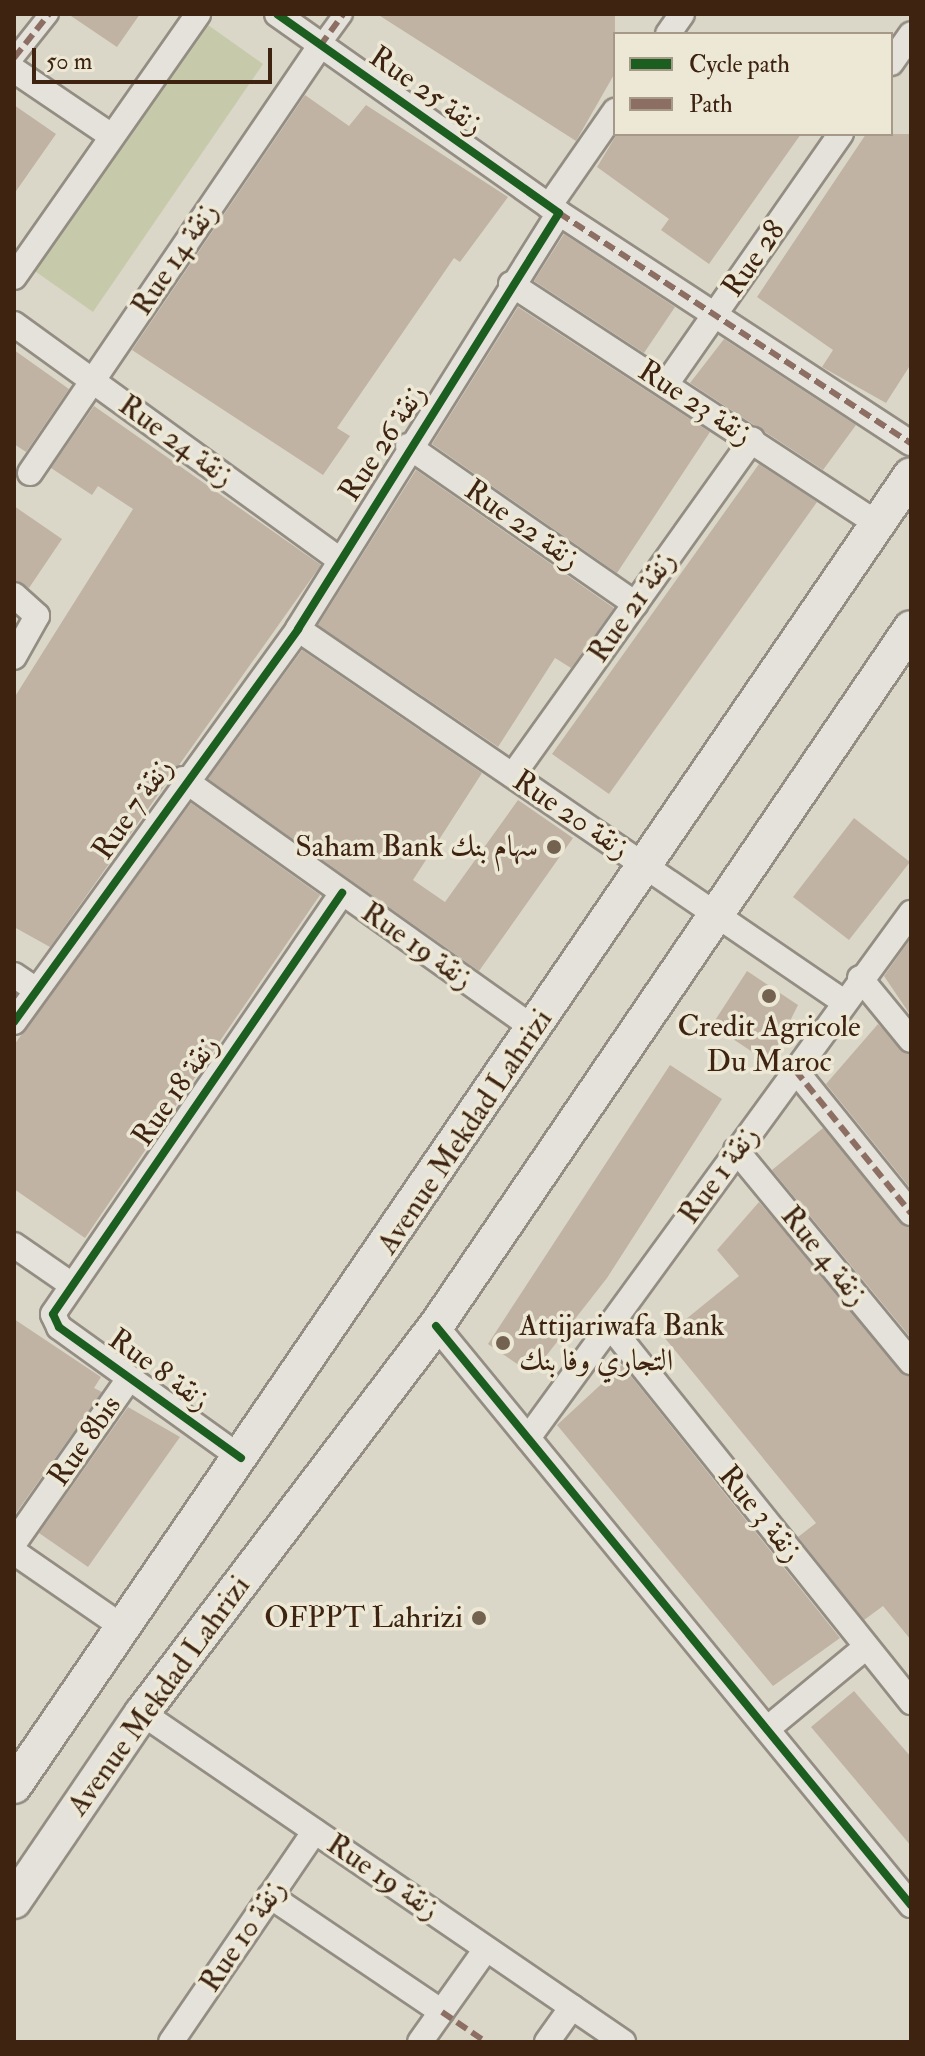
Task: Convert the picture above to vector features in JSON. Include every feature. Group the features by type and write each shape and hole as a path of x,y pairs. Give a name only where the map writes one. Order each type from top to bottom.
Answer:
{"main road":[{"name":"Avenue Mekdad Lahrizi","path":"14,1786 24,1751 124,1628 647,868 911,475"},
{"name":"Avenue Mekdad Lahrizi","path":"14,1901 142,1713 436,1326 714,908 911,628"}],"street":[{"path":"14,58 49,14"},
{"path":"14,277 110,135 198,14"},
{"name":"Rue 25 زنقة","path":"277,14 554,210 911,443"},
{"path":"320,46 343,14"},
{"path":"669,32 682,14"},
{"path":"893,60 911,34"},
{"name":"Rue 14 زنقة","path":"30,473 320,46"},
{"path":"14,70 110,135"},
{"name":"Rue 26 زنقة","path":"298,629 337,558 511,284 613,114"},
{"name":"Rue 28","path":"667,383 840,136"},
{"name":"Rue 23 زنقة","path":"511,284 667,383 878,524"},
{"name":"Rue 24 زنقة","path":"14,324 337,558"},
{"name":"Rue 21 زنقة","path":"513,775 752,440"},
{"name":"Rue 22 زنقة","path":"408,446 635,604"},
{"path":"14,595 37,616 14,657"},
{"name":"Rue 20 زنقة","path":"298,629 647,868 714,908 844,1002"},
{"name":"Rue 7 زنقة","path":"14,1022 183,779 298,629"},
{"name":"Rue 19 زنقة","path":"183,779 535,1029"},
{"name":"Rue 18 زنقة","path":"53,1318 72,1285 342,893"},
{"name":"Rue 1 زنقة","path":"528,1438 860,978 911,913"},
{"path":"14,975 36,990"},
{"path":"860,978 911,1040"},
{"path":"795,1070 911,1213"},
{"name":"Rue 4 زنقة","path":"736,1150 911,1362"},
{"path":"14,1245 72,1285"},
{"name":"Rue 8 زنقة","path":"53,1318 129,1379 241,1458"},
{"path":"436,1326 911,1905"},
{"name":"Rue 3 زنقة","path":"610,1326 911,1702"},
{"name":"Rue 8bis","path":"14,1543 129,1379"},
{"path":"14,1552 124,1628"},
{"path":"767,1729 866,1647"},
{"name":"Rue 19 زنقة","path":"142,1713 623,2042"},
{"name":"Rue 10 زنقة","path":"171,2042 315,1831"},
{"path":"270,1896 442,2012"},
{"path":"420,2042 486,1949"},
{"path":"547,2042 572,2007"}],"green space":[{"path":"201,20 263,64 93,312 29,267"}],"building":[{"path":"68,14 140,14 117,47"},
{"path":"377,14 615,14 613,76 576,141"},
{"path":"305,95 349,126 366,105 508,197 460,262 454,258 337,428 350,436 323,475 132,350"},
{"path":"14,105 56,134 14,194"},
{"path":"911,134 911,364 886,403 822,367 833,350 757,297 865,136"},
{"path":"616,136 800,136 709,264 661,230 669,219 597,167"},
{"path":"564,234 675,307 644,353 534,281"},
{"path":"518,307 710,432 617,573 432,444"},
{"path":"724,339 856,425 823,470 690,383"},
{"path":"14,350 69,389 26,452 14,444"},
{"path":"94,406 321,565 50,947 14,927 14,698 133,509 98,486 92,495 51,468"},
{"path":"759,464 817,502 609,794 552,754"},
{"path":"416,470 614,608 571,668 555,658 498,747 318,625"},
{"path":"14,506 62,539 29,588 14,580"},
{"path":"302,650 482,773 413,880 445,902 518,800 573,838 479,971 208,779"},
{"path":"191,803 320,895 85,1238 14,1189 14,1045"},
{"path":"854,818 910,862 849,940 793,897"},
{"path":"911,938 911,1016 884,976"},
{"path":"747,971 798,1005 769,1063 712,1025"},
{"path":"878,1024 911,1055 911,1189 826,1084"},
{"path":"670,1065 722,1099 607,1278 532,1374 488,1344"},
{"path":"823,1128 911,1228 911,1338 772,1170"},
{"path":"759,1202 911,1377 911,1640 883,1606 864,1620 798,1537 816,1523 664,1337 739,1276 717,1250"},
{"path":"14,1319 101,1377 94,1388 102,1392 14,1516"},
{"path":"622,1365 840,1638 773,1686 557,1425"},
{"path":"128,1407 180,1437 88,1567 39,1533"},
{"path":"854,1691 911,1757 911,1846 811,1727"}],"marked path":[{"path":"14,58 49,14"},
{"path":"320,46 343,14"},
{"path":"559,213 911,443"},
{"path":"795,1070 911,1213"},
{"path":"442,2012 486,2042"}],"cycle path":[{"path":"14,1022 298,629 559,213 277,14"},
{"path":"241,1458 59,1327 53,1314 342,893"},
{"path":"436,1326 911,1905"}],"place":[{"name":"Saham Bank سهام بنك","path":"554,847"},
{"name":"Credit Agricole Du Maroc","path":"769,996"},
{"name":"Attijariwafa Bank التجاري وفا بنك","path":"503,1343"},
{"name":"OFPPT Lahrizi","path":"479,1618"}]}
